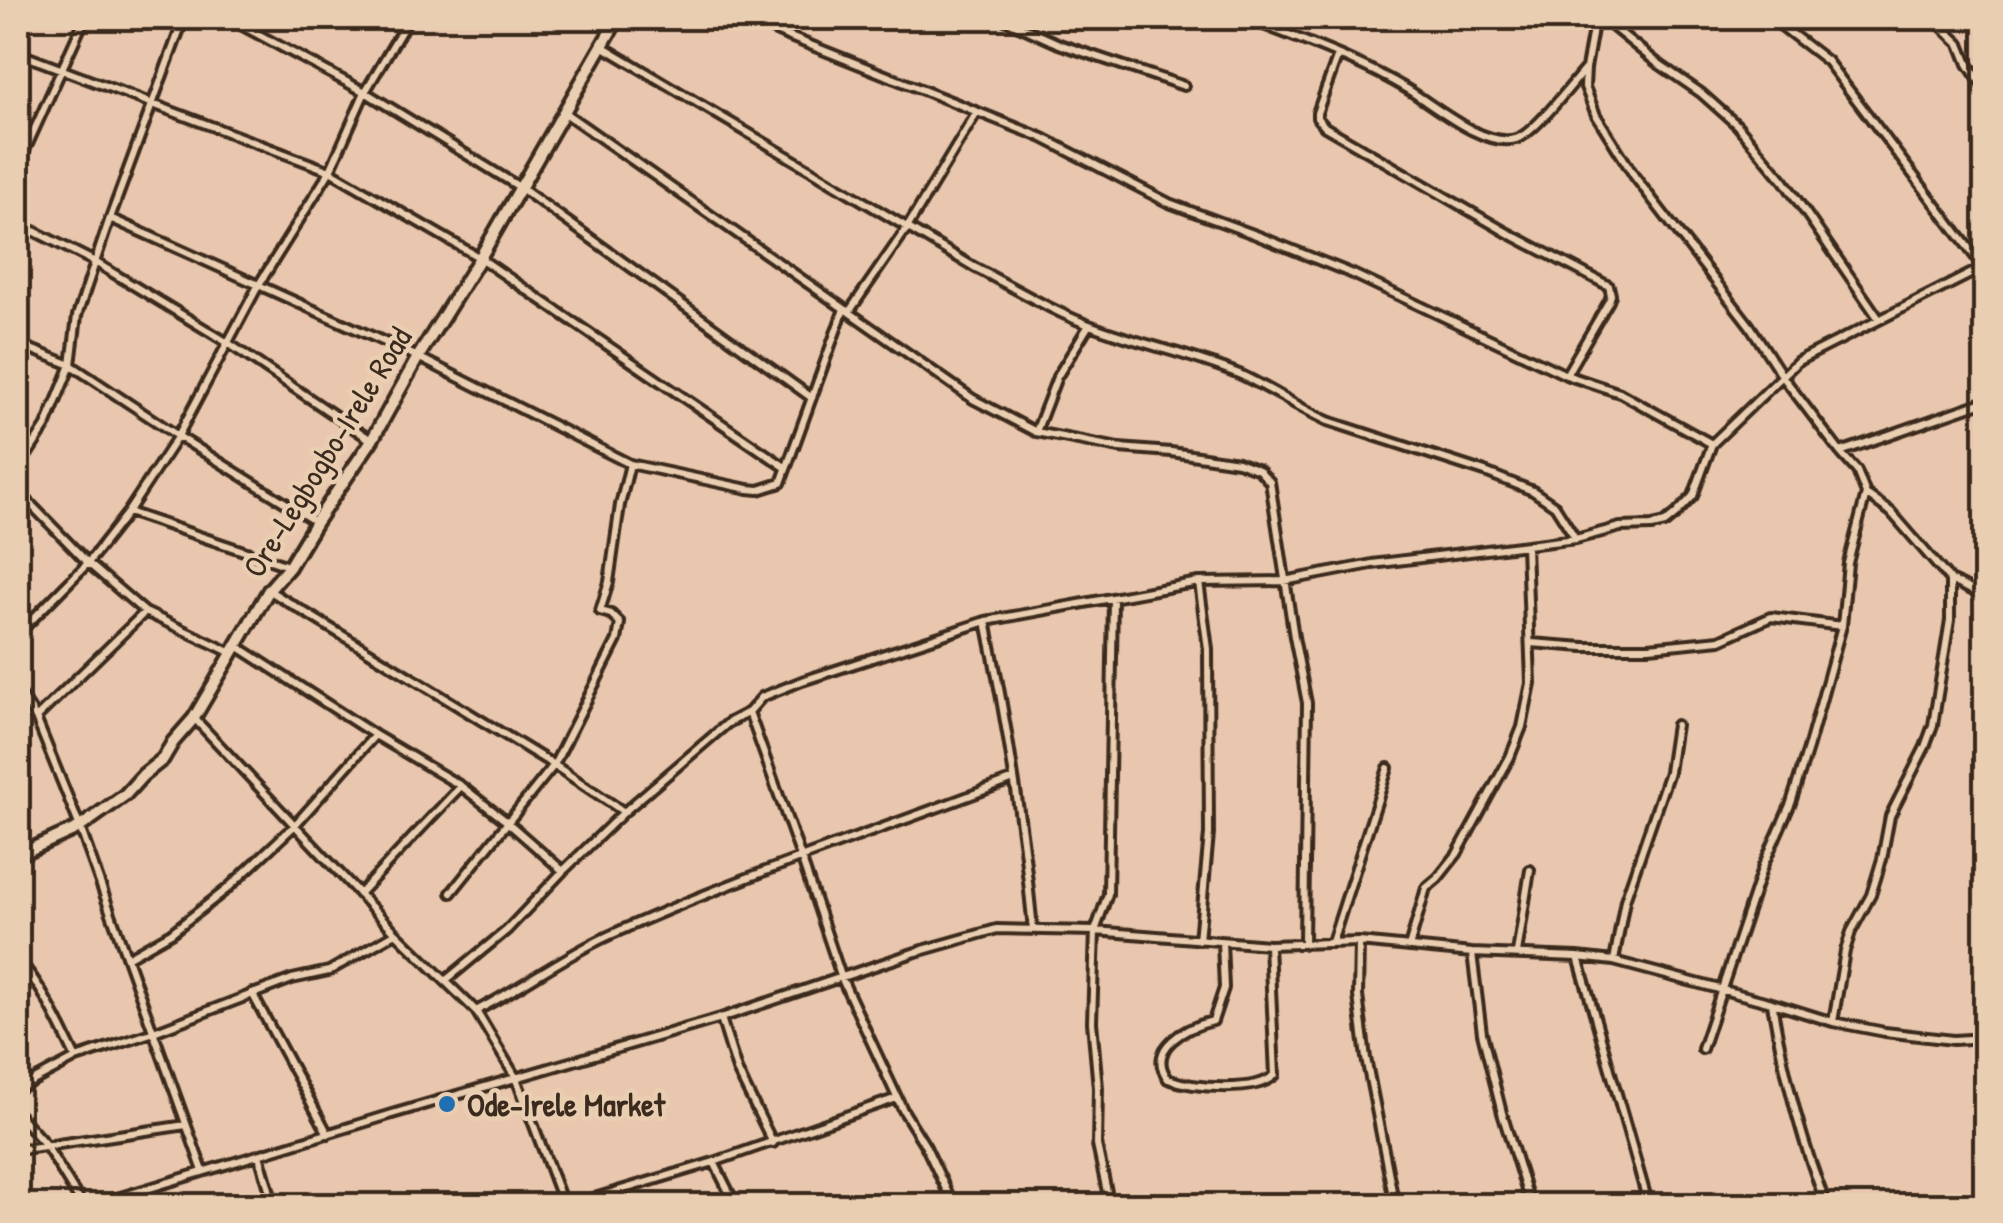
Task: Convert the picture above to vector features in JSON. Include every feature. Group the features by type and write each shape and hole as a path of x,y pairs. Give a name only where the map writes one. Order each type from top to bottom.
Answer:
{"main road":[{"name":"Ore-Legbogbo-Irele Road","path":"18,854 80,826 125,794 154,768 194,718 269,590 289,567 372,440 618,18"}],"street":[{"path":"18,166 85,18"},
{"path":"18,469 46,426 71,365 76,316 184,18"},
{"path":"228,18 365,92 521,188 812,398"},
{"path":"18,634 88,563 128,512 178,436 258,286 330,171 365,92 408,18"},
{"path":"746,18 1043,138 1169,202 1353,274 1566,375 1620,393 1712,444"},
{"path":"1001,18 1060,44 1184,86"},
{"path":"1246,18 1338,55 1407,89 1451,120 1506,141 1526,136 1586,68"},
{"path":"1879,320 1784,181 1737,125 1598,18 1585,87 1616,148 1750,326 1782,377 1856,471 1866,494 1892,512 1950,580 1986,599"},
{"path":"445,981 507,930 624,812 728,722 749,712 762,697 802,681 986,622 1199,582 1284,581 1372,564 1576,539 1620,527 1652,526 1670,519 1693,496 1712,444 1798,361 1985,268 1827,61 1771,18"},
{"path":"1932,18 1960,44 1986,91"},
{"path":"602,46 974,267 1089,325 1195,356 1284,396 1328,421 1533,491 1555,506 1576,539"},
{"path":"18,53 330,171 480,258 785,468"},
{"path":"1338,55 1317,113 1325,127 1506,232 1610,286 1609,301 1566,375"},
{"path":"110,218 418,357 630,464 759,490 781,483 847,310 907,228 978,112"},
{"path":"566,113 973,399 1036,432 1119,448 1238,462 1260,470 1272,490 1307,703 1304,943"},
{"path":"18,222 95,262 228,343 372,440"},
{"path":"1036,432 1057,377 1089,325"},
{"path":"18,344 71,365 316,522"},
{"path":"1840,452 1986,401"},
{"path":"450,893 554,764 620,629 616,618 600,610 630,464"},
{"path":"18,491 88,563 145,612 235,649 461,786 563,871"},
{"path":"1702,1049 1763,866 1795,788 1842,626 1848,563 1866,494"},
{"path":"128,512 289,567"},
{"path":"1409,947 1426,888 1457,854 1522,727 1530,683 1531,643 1526,546"},
{"path":"1832,1022 1845,951 1871,895 1890,816 1934,724 1950,620 1950,580"},
{"path":"1198,940 1209,834 1208,649 1199,582"},
{"path":"269,590 554,764 624,812"},
{"path":"1110,1206 1097,1145 1098,1088 1092,1022 1095,932 1108,894 1113,599"},
{"path":"36,718 145,612"},
{"path":"1531,643 1633,647 1720,640 1770,618 1842,626"},
{"path":"986,622 1003,705 1034,928"},
{"path":"18,690 36,718 80,826 202,1171"},
{"path":"749,712 842,978 897,1098 954,1206"},
{"path":"194,718 396,933 476,1012 516,1078 566,1206 773,1143 897,1098"},
{"path":"1614,961 1625,900 1669,772 1676,725"},
{"path":"127,958 170,933 227,888 294,826 375,735"},
{"path":"1332,942 1388,768"},
{"path":"476,1012 606,937 802,857 1014,780"},
{"path":"359,894 461,786"},
{"path":"1517,953 1530,870"},
{"path":"91,1206 721,1018 916,952 998,929 1034,928 1270,945 1359,942 1614,961 1832,1022 1953,1040 1982,1038 1986,1078"},
{"path":"18,1090 76,1058 292,979 329,972 396,933"},
{"path":"1222,942 1224,988 1213,1021 1182,1032 1161,1054 1160,1064 1168,1079 1206,1088 1264,1083 1275,1075 1270,945"},
{"path":"1359,942 1362,1027 1395,1206"},
{"path":"1472,953 1482,1033 1531,1206"},
{"path":"1578,957 1649,1206"},
{"path":"18,959 46,1000 76,1058"},
{"path":"252,993 328,1134"},
{"path":"1772,1003 1781,1055 1812,1168 1828,1206"},
{"path":"721,1018 737,1070 773,1143"},
{"path":"18,1114 45,1144 83,1206"},
{"path":"18,1150 186,1125"},
{"path":"259,1155 274,1206"},
{"path":"714,1162 736,1206"}],"place":[{"name":"Ode-Irele Market","path":"447,1104"}]}
